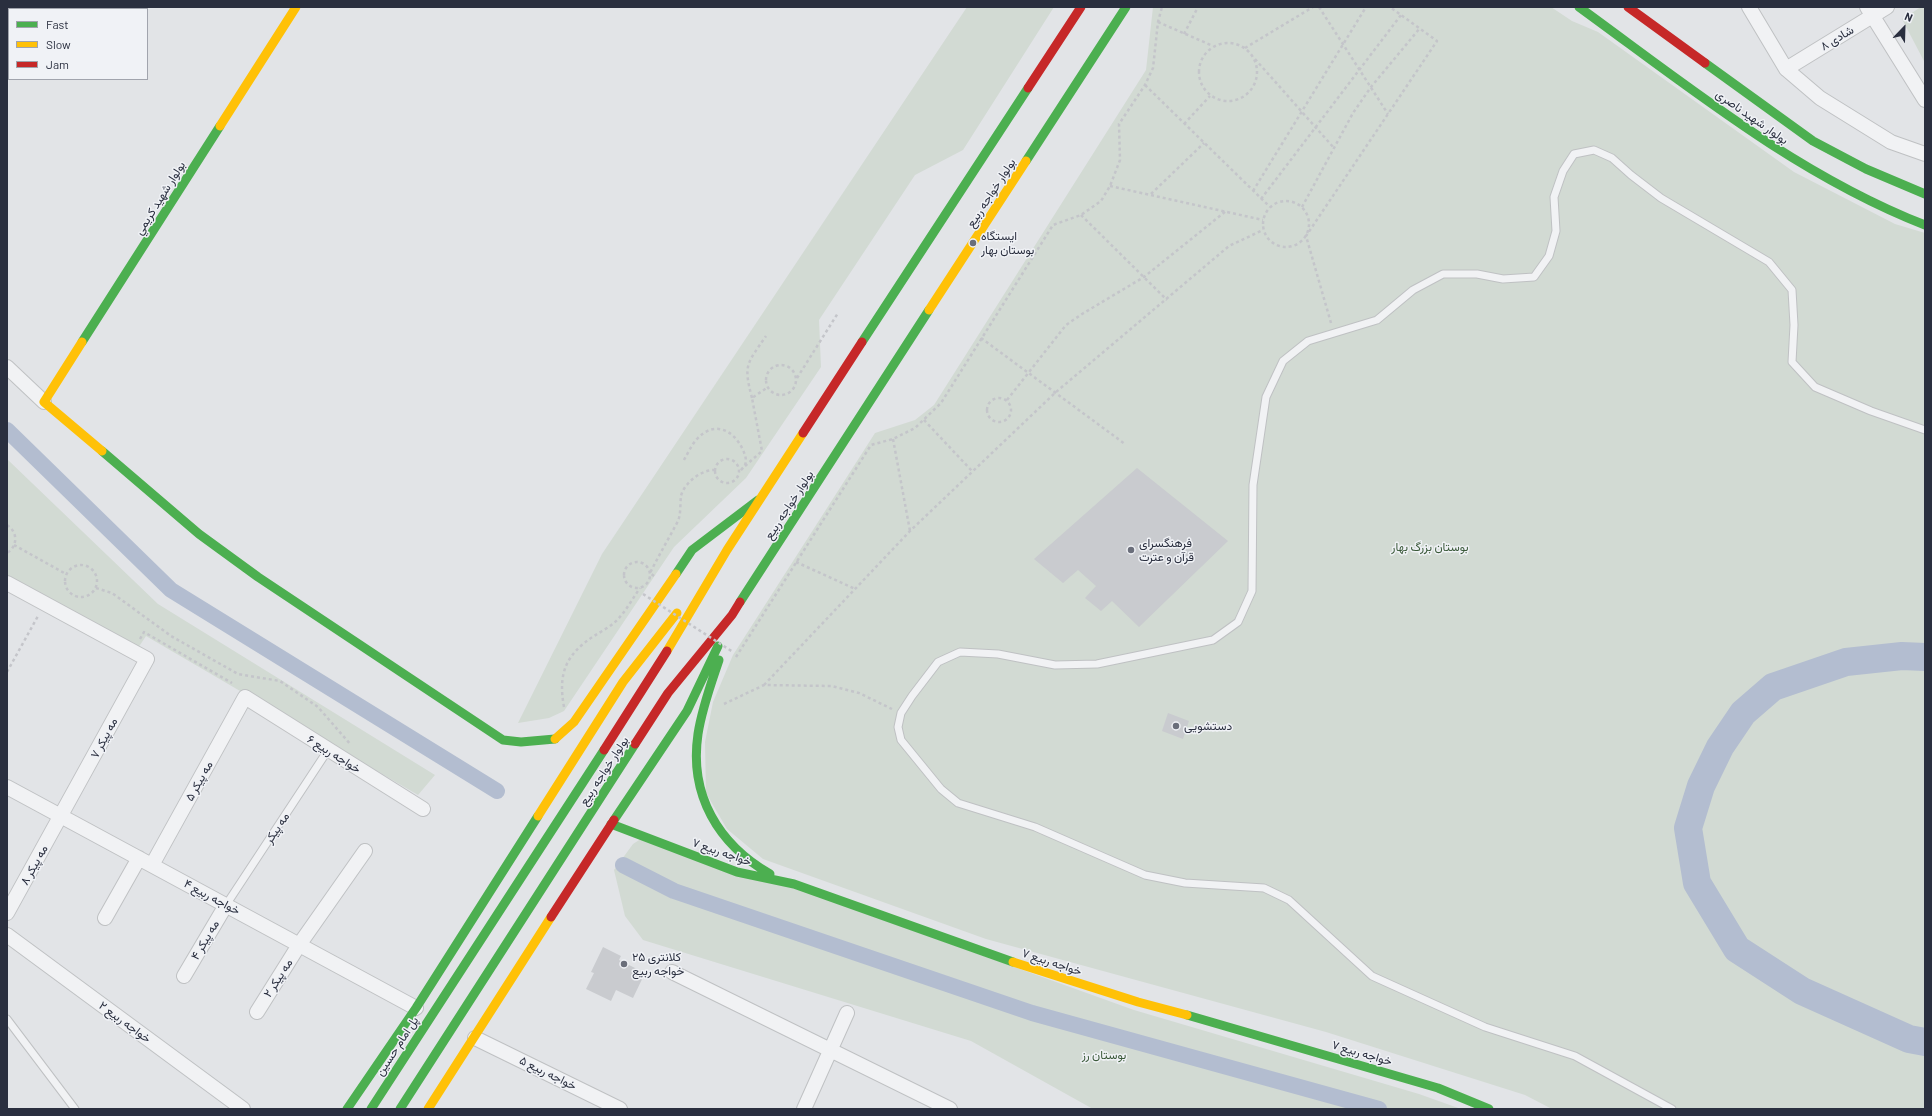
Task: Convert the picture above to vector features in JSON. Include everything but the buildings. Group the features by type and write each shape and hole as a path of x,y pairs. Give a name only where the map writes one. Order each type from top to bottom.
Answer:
{"main road":[{"name":"بولوار شهيد كريمي","path":"44,402 296,7"},
{"path":"1061,38 1071,7"},
{"name":"بولوار خواجه ربیع","path":"444,997 678,636 728,550 762,497 1081,7"},
{"name":"بولوار خواجه ربیع","path":"400,1109 668,693 732,614 1126,7"},
{"name":"بولوار شهید ناصری","path":"1579,7 1746,128 1802,165 1855,195 1925,225"},
{"name":"بولوار شهید ناصری","path":"1628,7 1813,142 1866,169 1925,194"},
{"path":"44,402 199,534 258,577 503,740 521,742 554,739 574,722 692,550 762,497"},
{"path":"347,1109 416,1008 623,682 728,550"},
{"path":"732,614 703,713 696,745 698,778 702,794 715,825 732,847 749,862 763,871 794,884"},
{"path":"428,1109 476,1038 611,824 687,711 732,614"},
{"name":"خواجه ربیع ۷","path":"611,824 737,872 794,884 994,956 1138,1002 1244,1031 1430,1086 1490,1109"},
{"name":"پل امام حسین","path":"371,1109 444,997"}],"street":[{"path":"1749,7 1786,68 1820,98 1891,142 1925,154"},
{"name":"شادی ۸","path":"1786,68 1869,12 1887,7"},
{"path":"1869,12 1925,100"},
{"path":"7,367 44,402"},
{"path":"7,583 45,604"},
{"name":"مه پیکر ۷","path":"45,604 147,659 62,816"},
{"name":"خواجه ربیع ۶","path":"245,697 422,809"},
{"name":"مه پیکر ۵","path":"152,865 245,697"},
{"name":"خواجه ربیع ۴","path":"7,787 416,1008"},
{"name":"مه پیکر ۸","path":"7,913 62,816"},
{"name":"مه پیکر ۲","path":"257,1012 299,945 365,851"},
{"path":"105,918 139,858"},
{"name":"مه پیکر ۴","path":"184,976 226,905"},
{"name":"خواجه ربیع ۲","path":"7,935 243,1109"},
{"path":"672,972 950,1109"},
{"path":"804,1109 847,1012"},
{"name":"خواجه ربیع ۵","path":"476,1038 620,1109"}],"lane":[{"path":"1672,1109 1575,1056 1485,1027 1372,976 1289,900 1264,888 1185,883 1145,875 1036,827 958,803 941,789 901,740 898,727 901,713 938,662 960,652 998,654 1055,666 1097,664 1213,640 1238,622 1252,591 1253,485 1266,397 1283,361 1308,341 1377,320 1413,290 1444,274 1477,274 1503,279 1534,277 1549,256 1556,231 1554,197 1563,171 1574,154 1594,150 1612,158 1631,176 1661,198 1769,262 1792,290 1794,325 1792,362 1815,387 1870,411 1925,430"},
{"name":"مه پیکر","path":"226,905 328,750"},
{"path":"7,1019 76,1109"}],"path":[{"path":"734,661 871,445 892,439 914,428 941,403 1053,225 1081,215 1101,201 1110,186 1120,160 1119,124 1145,85 1153,68 1158,22 1162,7"},
{"path":"1184,34 1198,7"},
{"path":"1245,48 1313,7"},
{"path":"1319,7 1388,114"},
{"path":"1253,191 1366,7"},
{"path":"1334,333 1306,236 1309,221 1302,207 1288,201 1281,202 1270,207 1263,220 1263,230 1272,243 1287,248 1301,242 1306,236 1437,41 1390,7"},
{"path":"1261,199 1401,15"},
{"path":"1158,22 1213,46 1229,43 1245,48 1334,148"},
{"path":"1302,207 1353,112 1371,87 1420,28"},
{"path":"1213,46 1207,52 1199,66 1200,82 1210,96 1218,100 1230,101 1242,98 1249,92 1256,78 1257,70 1251,54"},
{"path":"1145,85 1270,207"},
{"path":"1184,124 1210,96"},
{"path":"1150,195 1204,143"},
{"path":"1110,186 1263,220"},
{"path":"1006,400 1066,325 1144,277 1226,212"},
{"path":"1081,215 1167,300"},
{"path":"703,713 764,685 910,530 1056,392 1167,300 1229,246 1263,230"},
{"path":"796,379 795,373 786,365 774,366 767,375 768,387 777,394 788,393 793,390 796,379 838,313"},
{"path":"739,472 735,462 731,460 720,461 716,470 719,480 729,483 734,481 739,472 762,451 746,368 766,336"},
{"path":"982,338 1125,444"},
{"path":"752,398 768,387"},
{"path":"996,398 1006,400 1010,404 1010,415 1002,421 992,419 988,415 988,404 996,398"},
{"path":"924,420 972,471"},
{"path":"684,460 697,439 712,428 722,428 731,433 739,441 746,458 745,466"},
{"path":"892,439 910,530"},
{"path":"574,722 564,708 562,698 560,683 565,667 580,647 618,619 640,588 648,582 650,573 679,519 682,495 689,483 708,470 716,470"},
{"path":"7,524 15,533 14,545 7,553"},
{"path":"14,545 66,574"},
{"path":"796,562 855,589"},
{"path":"640,588 630,586 626,583 624,573 626,568 630,565 640,563 648,568 650,573"},
{"path":"86,565 91,567 97,577 96,588 88,596 76,597 67,590 65,585 66,574 74,566 86,565"},
{"path":"96,588 112,593 171,636 238,674 280,681 318,707 353,748"},
{"path":"643,594 733,652"},
{"path":"7,672 45,604"},
{"path":"764,685 832,686 859,692 901,713"}],"green space":[{"path":"967,7 1054,7 963,150 915,175 819,320 821,367 746,478 674,547 564,711 549,718 518,723 602,554"},
{"name":"بوستان بزرگ بهار","path":"1153,7 1551,7 1572,21 1598,32 1794,172 1895,224 1925,233 1925,1109 1552,1109 1525,1095 1326,1032 986,939 763,859 727,829 706,793 705,742 713,702 733,655 875,433 915,420 934,405 1146,70"},
{"path":"1921,7 1925,7 1925,63 1902,19"},
{"path":"7,459 158,604 435,775 418,795 146,636 138,648 7,578"},
{"name":"بوستان رز","path":"647,835 1134,1010 1419,1094 1461,1109 1093,1109 971,1041 643,940 625,916 614,870 633,844"}],"waterway":[{"path":"7,430 171,590 497,791"},
{"path":"1925,657 1902,656 1846,662 1773,687 1743,713 1720,747 1701,786 1688,828 1697,883 1737,949 1802,991 1909,1039 1925,1042"},
{"path":"623,865 674,891 1032,1013 1379,1109"}],"traffic: fast":[{"path":"1026,161 1126,7"},
{"path":"1579,7 1703,98 1788,155 1832,181 1878,205 1925,225"},
{"path":"1705,63 1813,141 1866,169 1925,194"},
{"path":"862,342 1028,88"},
{"path":"82,342 220,126"},
{"path":"740,602 929,310"},
{"path":"102,451 199,534 258,577 503,740 521,742 555,739"},
{"path":"676,574 692,550 758,500"},
{"path":"614,820 687,711 718,646"},
{"path":"719,660 704,705 698,734 696,756 698,777 703,797 711,816 722,833 752,862 770,874"},
{"path":"400,1109 635,744"},
{"path":"371,1109 604,750"},
{"path":"347,1109 416,1008 538,816"},
{"path":"611,824 737,872 794,884 1013,962"},
{"path":"1187,1015 1438,1088 1489,1109"}],"traffic: slow":[{"path":"220,126 296,7"},
{"path":"929,310 1026,161"},
{"path":"82,342 44,402 102,451"},
{"path":"667,651 727,550 803,433"},
{"path":"555,739 574,722 676,574"},
{"path":"538,816 623,682 677,613"},
{"path":"428,1109 551,917"},
{"path":"1013,962 1138,1002 1187,1015"}],"traffic: jam":[{"path":"1028,88 1081,7"},
{"path":"1628,7 1705,63"},
{"path":"803,433 862,342"},
{"path":"635,744 668,693 732,615 740,602"},
{"path":"604,750 667,651"},
{"path":"551,917 614,820"}],"place":[{"name":"ایستگاه بوستان بهار","path":"973,243"},
{"name":"فرهنگسرای قرآن و عترت","path":"1131,550"},
{"name":"دستشویی","path":"1176,726"},
{"name":"کلانتری ٢۵ خواجه ربیع","path":"624,964"}]}
